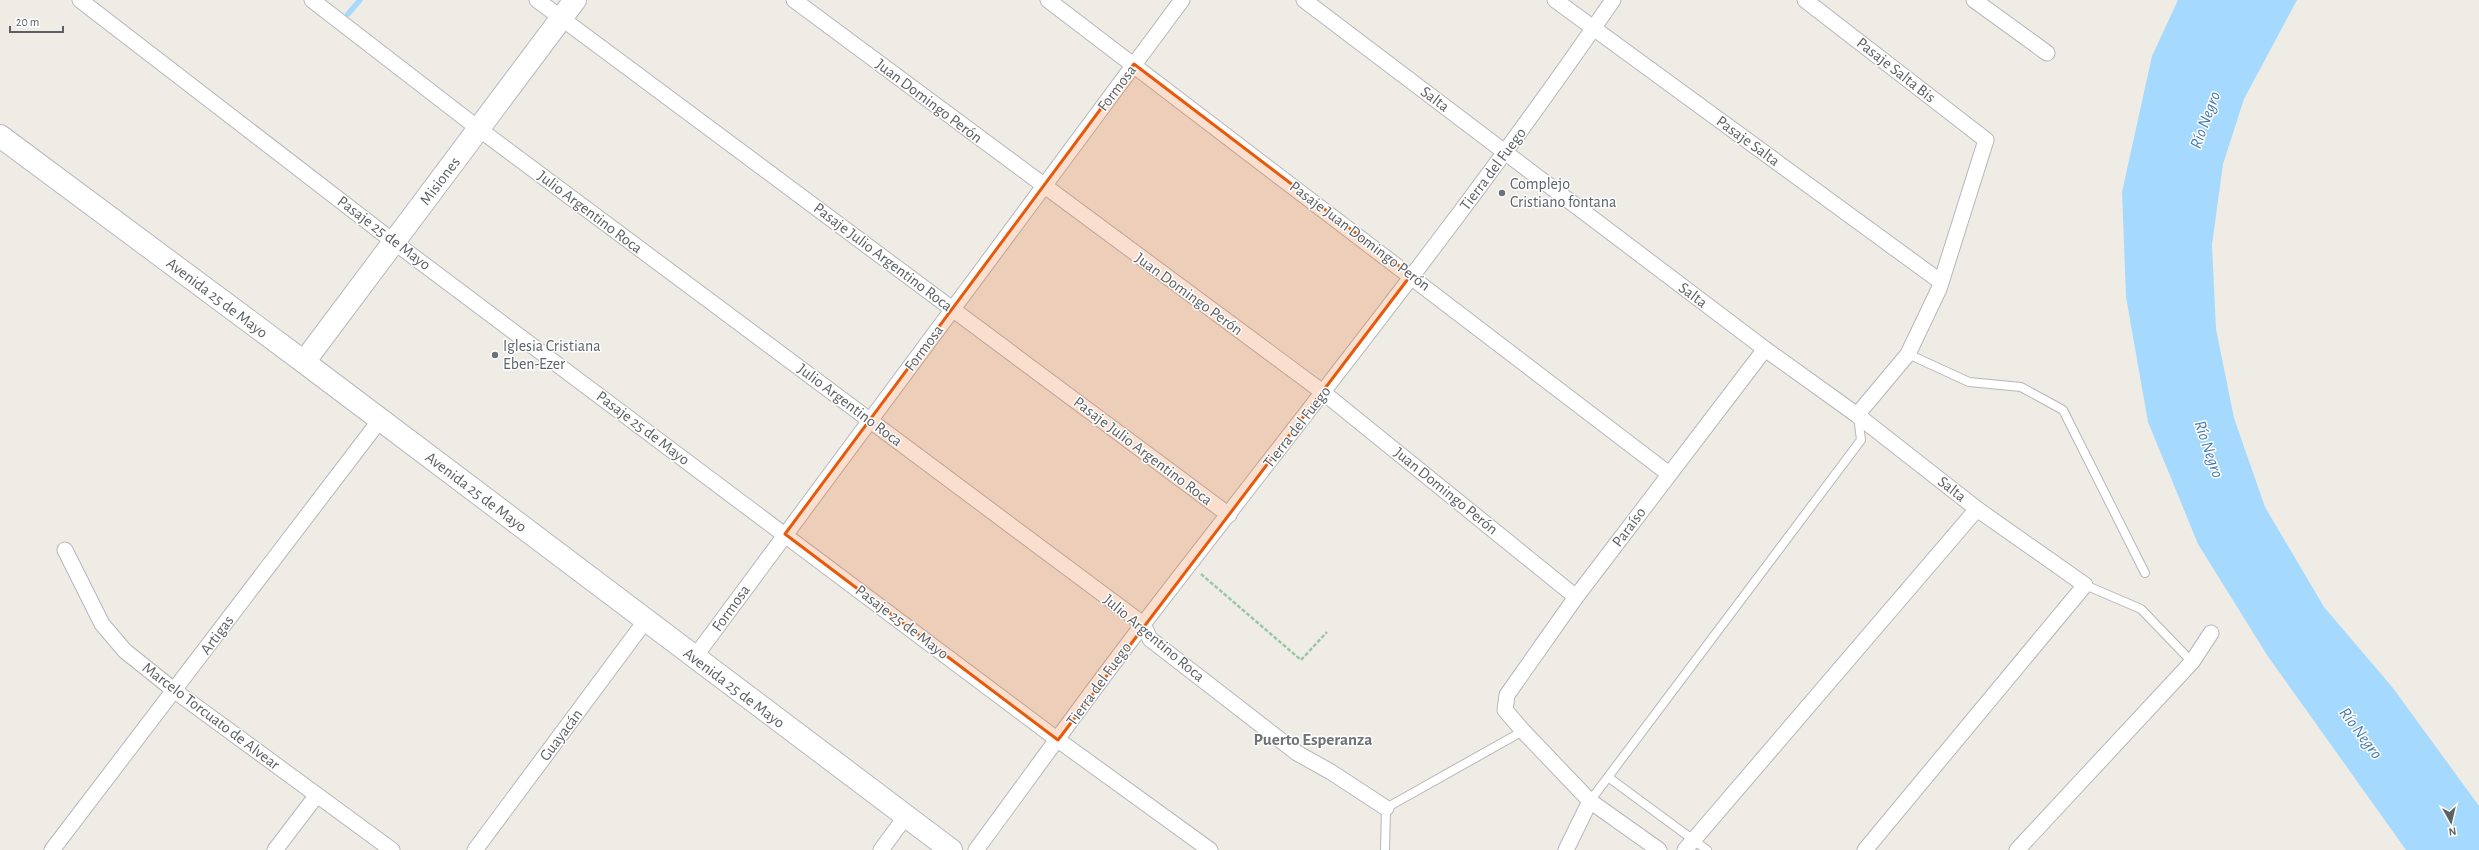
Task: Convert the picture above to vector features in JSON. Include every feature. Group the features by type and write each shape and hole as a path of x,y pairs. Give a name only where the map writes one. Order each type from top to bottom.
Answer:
{"main road":[{"name":"Misiones","path":"304,362 575,0"},
{"name":"Avenida 25 de Mayo","path":"0,136 304,362 646,620 694,658 951,850"}],"street":[{"name":"Pasaje 25 de Mayo","path":"80,0 98,5 394,242 1058,740 1210,850"},
{"name":"Julio Argentino Roca","path":"312,0 479,129 1143,624 1150,639 1297,753 1331,772 1386,808"},
{"name":"Pasaje Julio Argentino Roca","path":"537,0 1229,515"},
{"name":"Juan Domingo Perón","path":"794,0 1043,187 1324,393 1576,597"},
{"name":"Pasaje Juan Domingo Perón","path":"1048,0 1411,275 1669,474"},
{"name":"Formosa","path":"694,658 1182,0"},
{"name":"Salta","path":"1304,0 1764,349 1857,415 1977,509 2085,586"},
{"name":"Pasaje Salta","path":"1555,0 1942,282"},
{"name":"Tierra del Fuego","path":"976,850 1143,624 1324,393 1411,275 1506,152 1613,0"},
{"name":"Pasaje Salta Bis","path":"1805,0 1986,140 1942,282"},
{"path":"1974,0 2047,53"},
{"path":"1857,415 1908,354 1942,282"},
{"name":"Paraíso","path":"1523,731 1505,710 1506,695 1576,597 1764,349"},
{"name":"Artigas","path":"52,850 175,691 380,420"},
{"path":"1690,845 1977,509"},
{"name":"Marcelo Torcuato de Alvear","path":"65,550 102,624 125,651 175,691 392,850"},
{"path":"1865,850 2085,586"},
{"name":"Guayacán","path":"475,850 646,620"},
{"path":"2017,850 2192,662 2212,633"},
{"path":"1523,731 1590,801 1659,850"},
{"path":"275,850 317,795"},
{"path":"1566,850 1590,801"},
{"path":"881,850 906,816"}],"lane":[{"path":"1908,354 1969,382 2021,387 2063,410 2145,573"},
{"path":"1590,801 1861,440 1857,415"},
{"path":"2085,586 2141,609 2192,662"},
{"path":"1385,850 1386,808 1523,731"},
{"path":"1608,777 1690,845 1708,850"}],"path":[{"path":"1190,564 1301,660 1326,632"}],"highlighted area":[{"path":"1134,64 1411,275 1058,740 785,534"}],"water":[{"name":"Río Negro","path":"2178,0 2297,0 2244,99 2223,164 2212,245 2216,329 2234,418 2265,507 2324,607 2393,688 2479,806 2479,850 2406,850 2267,655 2198,544 2148,422 2126,297 2122,192 2152,56"}],"waterway":[{"path":"348,14 360,0"}],"place":[{"name":"Complejo Cristiano fontana","path":"1502,193"},
{"name":"Iglesia Cristiana Eben-Ezer","path":"495,355"}],"district":[{"name":"Puerto Esperanza","path":"1313,739"}]}
